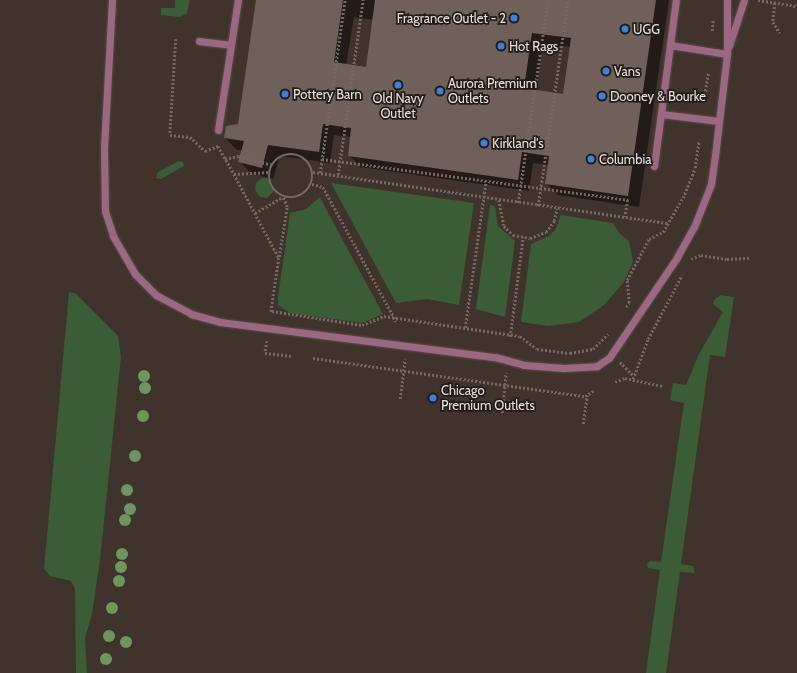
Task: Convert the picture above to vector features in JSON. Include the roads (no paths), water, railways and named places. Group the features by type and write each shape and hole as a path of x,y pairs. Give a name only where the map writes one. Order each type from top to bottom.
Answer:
{"lane":[{"path":"112,0 103,180 105,211 113,236 135,274 156,295 191,314 220,322 495,357 524,365 564,368 596,366 609,358 625,338 694,227 711,184 726,54 727,0"},
{"path":"218,130 238,0"},
{"path":"654,166 676,0"},
{"path":"726,54 744,0"},
{"path":"199,41 231,45"},
{"path":"670,45 726,54"},
{"path":"661,114 719,122"}],"place":[{"name":"Fragrance Outlet - 2","path":"514,18"},
{"name":"UGG","path":"625,29"},
{"name":"Hot Rags","path":"501,46"},
{"name":"Vans","path":"606,71"},
{"name":"Old Navy Outlet","path":"398,85"},
{"name":"Aurora Premium Outlets","path":"440,91"},
{"name":"Pottery Barn","path":"285,94"},
{"name":"Dooney & Bourke","path":"602,96"},
{"name":"Kirkland's","path":"484,143"},
{"name":"Columbia","path":"591,159"},
{"name":"Chicago Premium Outlets","path":"433,398"}]}
